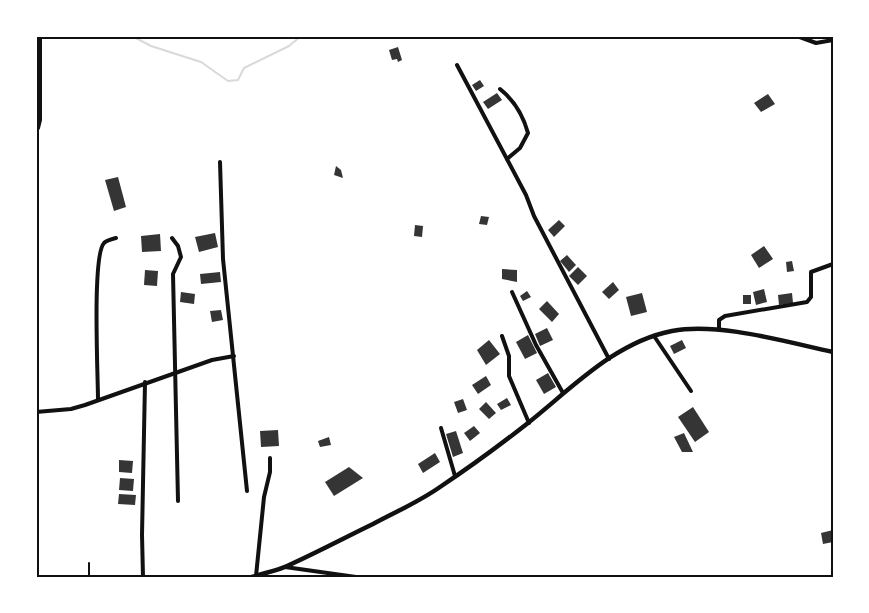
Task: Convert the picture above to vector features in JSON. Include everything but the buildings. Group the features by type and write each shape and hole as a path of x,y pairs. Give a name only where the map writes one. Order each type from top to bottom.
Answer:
{"street":[{"path":"36,130 39,128 40,120 40,36"},
{"path":"797,36 816,43 833,40"},
{"path":"457,65 609,359"},
{"path":"500,89 517,107 528,133 520,148 507,159"},
{"path":"220,162 223,259 247,491"},
{"path":"98,400 97,316 100,258 105,241 116,238"},
{"path":"172,238 178,246 181,257 173,274 178,501"},
{"path":"718,331 719,320 725,316 807,302 811,297 811,272 833,264"},
{"path":"512,292 536,345 563,393"},
{"path":"270,458 270,472 264,497 254,576 284,567 414,503 455,477 529,423 563,393 641,339 688,329 718,331 745,334 833,352"},
{"path":"653,335 691,392"},
{"path":"502,336 509,356 508,376 529,423"},
{"path":"36,412 71,409 212,360 234,356"},
{"path":"143,577 145,382"},
{"path":"441,428 455,477"},
{"path":"284,567 356,577"}],"lane":[{"path":"88,577 89,563"}],"waterway":[{"path":"132,36 151,46 201,62 228,81 238,80 244,68 289,46 301,36"}]}
